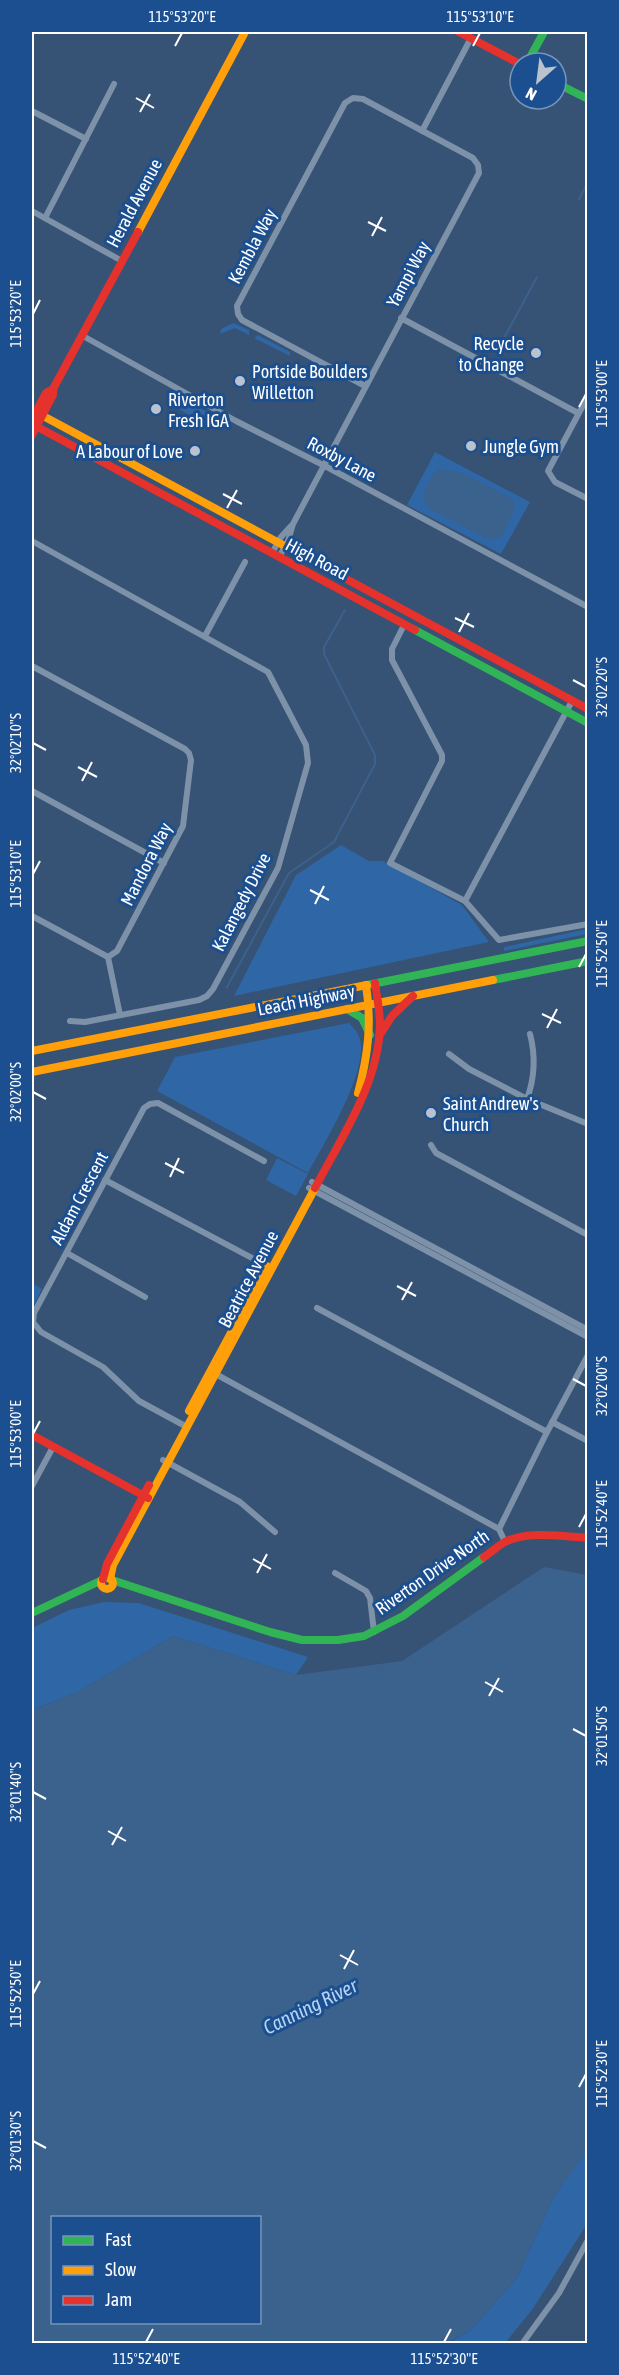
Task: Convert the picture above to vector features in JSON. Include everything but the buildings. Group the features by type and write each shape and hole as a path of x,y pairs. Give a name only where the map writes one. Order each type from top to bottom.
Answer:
{"main road":[{"name":"Herald Avenue","path":"34,420 46,393 53,389 83,336 244,32"},
{"path":"459,32 508,58"},
{"path":"534,51 544,32"},
{"path":"568,89 588,99"},
{"name":"High Road","path":"34,420 281,545 588,709"},
{"name":"High Road","path":"34,420 275,555 588,723"},
{"name":"Leach Highway","path":"32,1051 588,941"},
{"name":"Leach Highway","path":"32,1072 588,961"},
{"name":"Beatrice Avenue","path":"107,1582 146,1496 313,1186 358,1094 375,1035 374,1004 370,984"},
{"path":"347,1009 362,1018 375,1035 413,995"},
{"path":"32,1044 46,1048"},
{"path":"32,1435 146,1496"},
{"name":"Riverton Drive North","path":"32,1613 89,1587 107,1582 125,1585 302,1640 338,1640 364,1636 403,1616 505,1542 521,1537 551,1535 588,1538"}],"street":[{"path":"422,130 471,38"},
{"path":"45,218 114,84"},
{"name":"Yampi Way","path":"275,555 325,466 365,386 479,173 478,165 473,158 363,99 353,98"},
{"name":"Kembla Way","path":"353,98 345,103 237,306 242,320 365,386"},
{"path":"32,111 86,139"},
{"path":"32,211 122,261"},
{"path":"401,318 578,413"},
{"name":"Roxby Lane","path":"83,336 236,421 588,607"},
{"path":"588,396 548,471 555,482 588,499"},
{"name":"Kalangedy Drive","path":"32,541 268,672 306,745 308,763 281,861 213,989 207,996 199,1000 85,1022 70,1021"},
{"path":"205,636 245,561"},
{"path":"404,625 392,649 392,660 442,755 442,761 390,863 465,902 499,940 588,924"},
{"name":"Mandora Way","path":"32,666 189,753 191,769 183,826 117,951 108,957"},
{"path":"465,902 572,701"},
{"path":"32,791 164,863"},
{"path":"32,916 108,957 120,1015"},
{"path":"527,1099 534,1071 533,1045 530,1034"},
{"path":"449,1054 469,1069 527,1099 588,1124"},
{"name":"Aldam Crescent","path":"184,1426 139,1401 111,1372 41,1332 33,1322 34,1313 144,1108 150,1104 158,1103 264,1161"},
{"path":"431,1145 436,1153 588,1235"},
{"path":"105,1180 270,1267"},
{"path":"313,1186 588,1330"},
{"path":"313,1186 588,1338"},
{"path":"67,1253 145,1297"},
{"path":"317,1308 547,1432"},
{"path":"499,1529 588,1355"},
{"path":"213,1373 499,1529 505,1542"},
{"path":"552,1422 588,1442"},
{"path":"32,1486 53,1447"},
{"path":"165,1462 240,1503 275,1532"},
{"path":"335,1573 366,1591 370,1598 374,1632"},
{"path":"522,2343 559,2293 588,2240"}],"shaded area":[{"path":"233,323 249,330 249,335 235,328 220,334 221,329"},
{"path":"258,335 290,352 290,356 254,338"},
{"path":"182,398 207,412 202,422 177,408"},
{"path":"435,452 530,502 501,554 407,505"},
{"path":"341,845 369,861 383,861 462,905 489,942 234,996 296,875"},
{"path":"587,929 587,934 504,951 504,947"},
{"path":"349,1023 358,1034 361,1047 359,1064 345,1104 308,1173 157,1091 175,1057"},
{"path":"277,1158 308,1174 296,1196 266,1180"},
{"path":"32,1283 42,1289 32,1309"},
{"path":"104,1602 139,1603 308,1657 296,1675 173,1636 78,1692 32,1710 32,1628 69,1610"},
{"path":"587,2150 587,2224 532,2310 505,2343 447,2344 472,2329 518,2276 553,2198"}],"water":[{"path":"439,469 462,473 512,499 515,503 512,515 502,536 495,539 485,538 429,508 423,500 425,492 430,479"},
{"name":"Canning River","path":"544,1567 587,1575 588,2150 553,2198 518,2276 472,2329 447,2343 32,2343 32,1710 78,1692 173,1636 296,1675 402,1661"}],"waterway":[{"path":"579,199 588,182"},
{"path":"497,351 537,277"},
{"path":"227,987 289,873 334,842 375,764 375,755 324,654 324,647 345,610"}],"traffic: fast":[{"path":"534,51 544,32"},
{"path":"568,89 588,99"},
{"path":"415,630 588,723"},
{"path":"367,985 588,941"},
{"path":"493,980 588,961"},
{"path":"347,1009 362,1018 370,1035"},
{"path":"112,1580 270,1632 302,1640 338,1640 364,1636 403,1616 484,1557"},
{"path":"32,1613 102,1580"}],"traffic: slow":[{"path":"138,232 245,32"},
{"path":"32,410 335,573"},
{"path":"32,1072 493,980"},
{"path":"358,1093 368,1039 369,1013 366,985"},
{"path":"32,1051 367,985"},
{"path":"110,1579 113,1565 315,1188"},
{"path":"189,1411 267,1266"},
{"path":"107,1577 113,1583 107,1589 101,1583 107,1577"}],"traffic: jam":[{"path":"459,32 508,58"},
{"path":"32,435 53,395 53,389 138,232"},
{"path":"32,419 46,393 53,389"},
{"path":"32,424 415,630"},
{"path":"335,573 588,709"},
{"path":"315,1188 357,1110 373,1068 380,1025 375,983"},
{"path":"379,1036 392,1016 413,996"},
{"path":"32,1435 148,1498"},
{"path":"103,1579 107,1564 149,1485"},
{"path":"484,1557 503,1543 522,1536 588,1538"}],"place":[{"name":"Recycle to Change","path":"536,353"},
{"name":"Portside Boulders Willetton","path":"240,381"},
{"name":"Riverton Fresh IGA","path":"156,409"},
{"name":"Jungle Gym","path":"471,446"},
{"name":"A Labour of Love","path":"195,451"},
{"name":"Saint Andrew's Church","path":"431,1113"}]}
